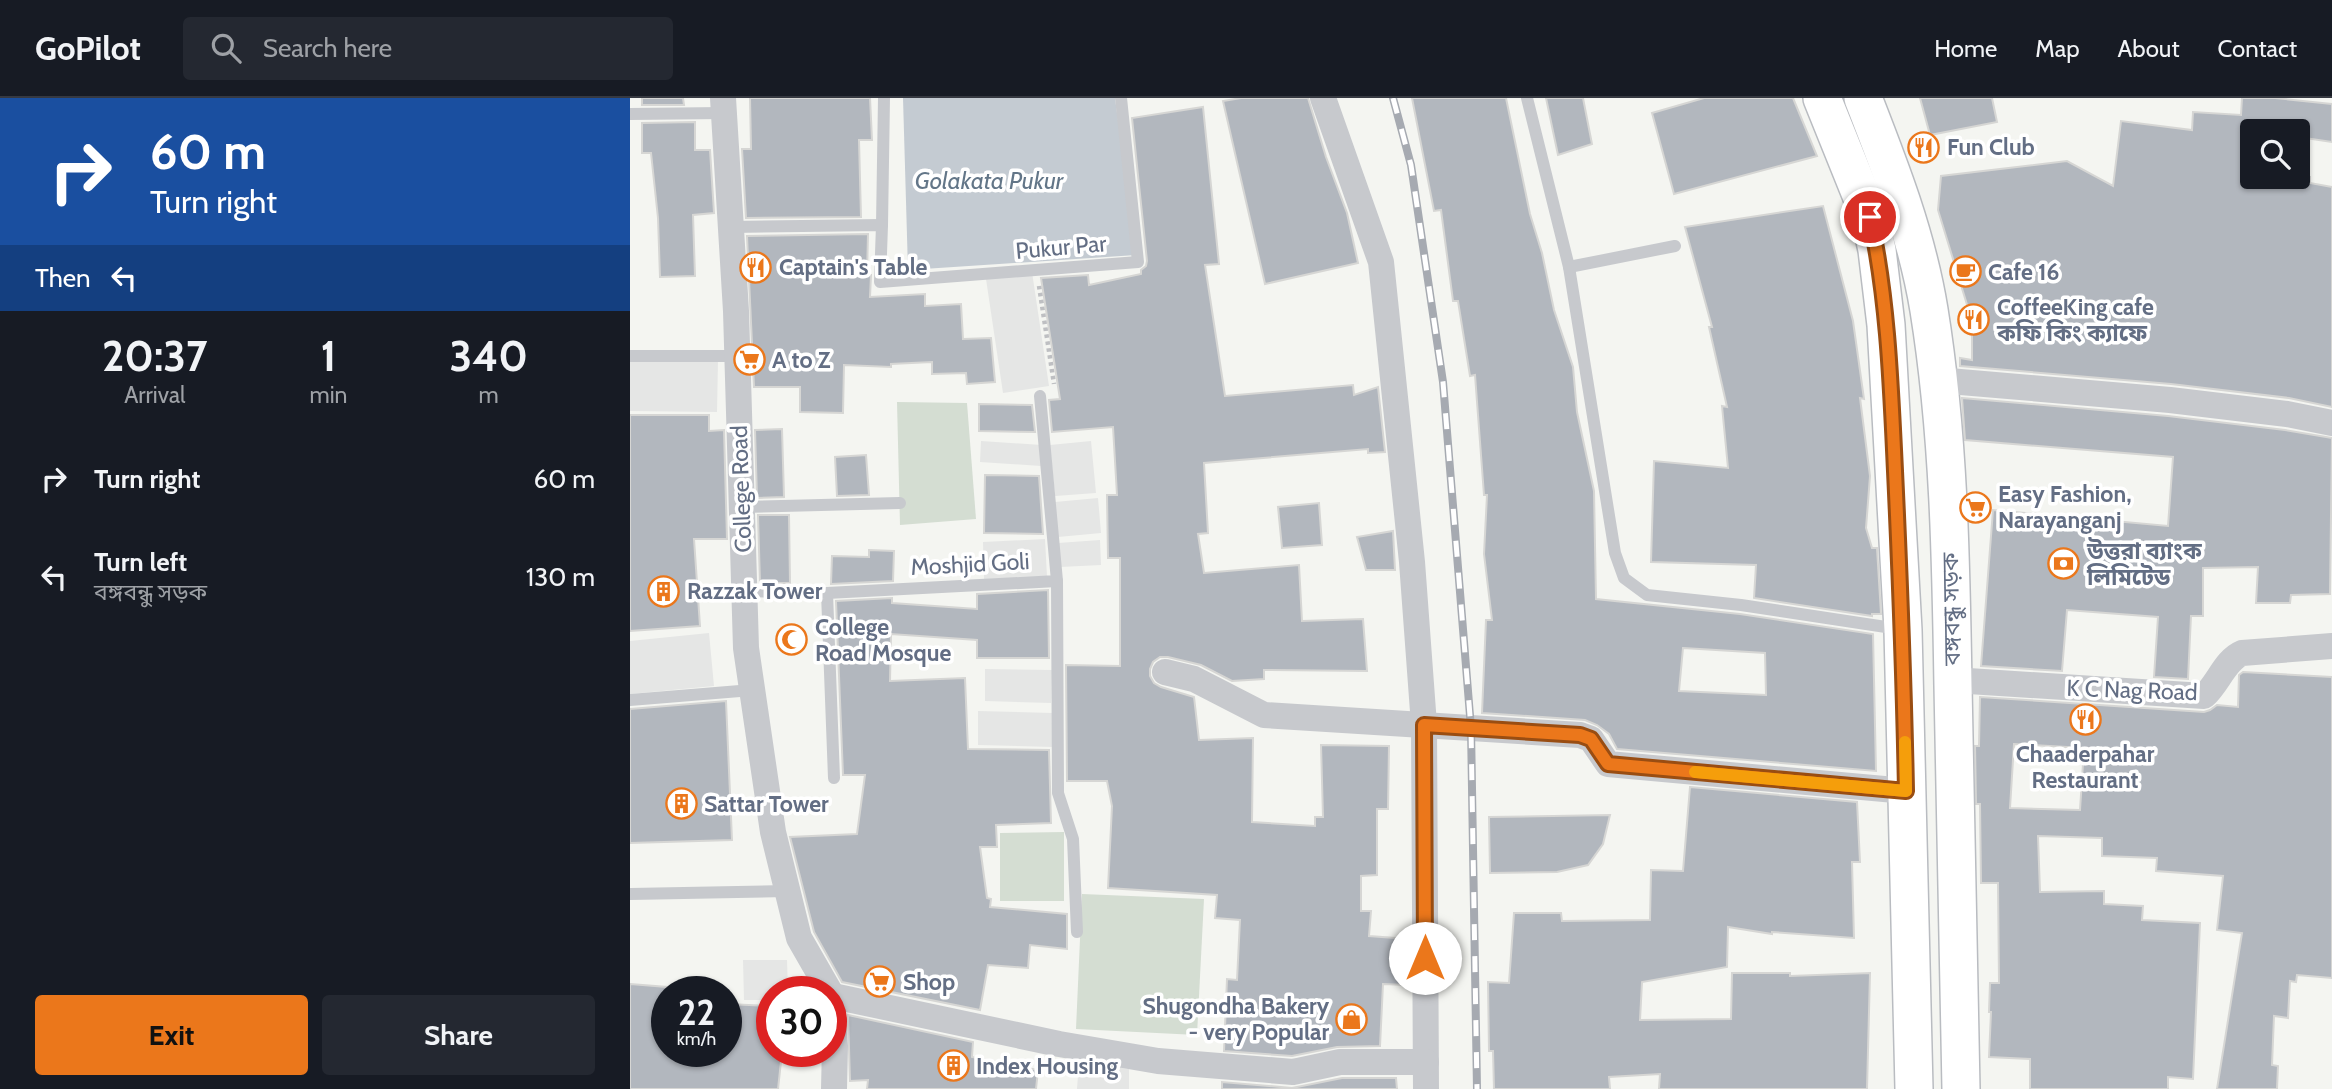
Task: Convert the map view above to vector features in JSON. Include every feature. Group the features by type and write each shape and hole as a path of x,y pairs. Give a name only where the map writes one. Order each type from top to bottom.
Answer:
{"main road":[{"path":"1822,98 1870,217 1886,325 1903,630 1914,1089"},
{"name":"বঙ্গবন্ধু সড়ক","path":"1863,98 1891,167 1920,265 1929,310 1937,380 1949,525 1961,1089"}],"street":[{"path":"1323,98 1381,262 1412,562 1424,725 1426,1089"},
{"name":"College Road","path":"724,106 737,356 746,648 773,832 799,938 821,976"},
{"path":"1937,380 2170,400 2332,423"},
{"name":"K C Nag Road","path":"1953,680 2204,696 2214,688 2218,677 2235,656 2242,653 2332,646"},
{"path":"1166,672 1194,679 1264,715 1580,735 1591,739 1608,764 1906,791"},
{"path":"847,998 1059,1045 1158,1061 1293,1072 1340,1062 1426,1062"},
{"path":"834,1089 835,1067"}],"lane":[{"name":"Pukur Par","path":"884,98 880,282 1138,262 1121,98"},
{"path":"1527,98 1569,267 1615,553 1624,578 1647,595 1741,605 1903,630"},
{"path":"630,114 724,106"},
{"path":"731,227 882,225"},
{"path":"1569,267 1675,246"},
{"path":"630,356 737,356"},
{"name":"Moshjid Goli","path":"744,591 827,593 1057,580 1040,396"},
{"path":"741,507 900,503"},
{"path":"1057,580 1058,793 1073,839 1077,932"},
{"path":"827,593 834,778"},
{"path":"630,700 752,690"},
{"path":"630,894 787,891"}],"path":[{"path":"1037,270 1055,394 1040,396"}],"shaded area":[{"path":"1032,272 1049,386 1003,393 986,279"},
{"path":"630,360 718,360 717,412 630,411"},
{"path":"897,402 967,403 976,519 900,525"},
{"path":"981,441 1042,445 1041,466 980,462"},
{"path":"1091,441 1096,493 1055,496 1050,445"},
{"path":"1098,498 1101,533 1058,537 1055,502"},
{"path":"1045,539 1047,577 984,579 983,542"},
{"path":"1100,540 1101,565 1060,567 1058,543"},
{"path":"709,633 714,686 630,694 630,641"},
{"path":"985,669 1052,670 1051,703 985,701"},
{"path":"978,711 1053,713 1053,747 978,745"},
{"path":"1064,832 1064,901 1000,901 1000,833"},
{"path":"1082,894 1204,899 1197,1035 1076,1029"},
{"path":"743,960 787,960 788,976 756,976 756,1000 744,1000"},
{"path":"1079,1062 1129,1069 1129,1089 1077,1089"}],"water":[{"name":"Golakata Pukur","path":"903,98 1115,98 1136,255 908,270"}],"building":[{"path":"642,98 683,98 684,105 642,105"},
{"path":"750,98 870,98 872,140 859,140 861,217 746,218 742,149 751,149"},
{"path":"1241,98 1308,98 1347,213 1358,263 1265,284 1223,101"},
{"path":"1412,98 1506,98 1530,214 1542,253 1554,310 1573,367 1577,412 1594,491 1596,599 1740,614 1873,634 1876,771 1617,749 1609,734 1585,720 1482,713 1486,620 1492,620 1484,554 1487,495 1484,495 1475,375 1470,376 1458,301 1453,301 1441,210 1434,211","holes":["1683,648 1765,653 1766,695 1679,691"]},
{"path":"1546,98 1583,98 1592,144 1558,155"},
{"path":"1704,98 1793,98 1817,156 1674,194 1652,113"},
{"path":"1920,98 1992,98 1997,122 1930,135"},
{"path":"2242,98 2275,98 2332,104 2332,142 2310,139 2310,119 2240,119 2240,189 2310,189 2310,183 2332,187 2332,407 2289,398 2171,384 1960,366 1960,358 1972,360 1972,321 1938,210 1941,176 2067,161 2113,186 2121,121 2192,130 2193,112 2241,115"},
{"path":"1203,107 1219,264 1205,265 1225,396 1353,385 1354,395 1378,387 1385,452 1368,453 1368,449 1204,463 1208,533 1198,534 1204,573 1299,565 1302,621 1363,619 1367,671 1264,670 1264,679 1232,681 1201,665 1160,657 1153,662 1150,676 1154,683 1161,687 1194,697 1199,740 1253,738 1252,822 1315,826 1315,817 1323,817 1321,745 1389,746 1388,809 1377,809 1377,875 1361,876 1361,911 1371,911 1369,936 1409,939 1409,942 1407,985 1383,984 1380,1046 1337,1047 1292,1056 1224,1051 1227,979 1237,980 1240,920 1215,918 1217,895 1108,888 1112,806 1107,781 1067,781 1066,665 1120,666 1120,558 1108,558 1107,495 1117,495 1113,427 1052,432 1049,400 1060,399 1041,278 1088,275 1089,285 1141,274 1147,261 1132,118"},
{"path":"695,122 695,150 710,150 714,213 693,215 695,276 660,277 658,218 651,153 642,153 642,123"},
{"path":"1823,206 1853,321 1864,399 1860,398 1870,476 1866,528 1872,548 1877,548 1881,614 1872,616 1754,598 1756,565 1651,562 1654,461 1728,468 1722,406 1727,407 1709,327 1712,327 1685,227"},
{"path":"868,234 867,275 871,275 870,297 925,294 925,306 961,304 963,339 991,338 995,382 967,384 966,373 932,374 932,362 891,364 891,367 844,365 843,413 800,412 800,387 754,387 747,236"},
{"path":"1962,398 2168,416 2332,438 2330,594 2291,595 2290,603 2256,603 2258,567 2203,568 2203,616 2191,616 2188,679 2154,677 2158,617 2067,610 2062,671 1981,666 1993,510 2168,526 2173,457 1965,440"},
{"path":"979,404 1032,405 1035,432 979,431"},
{"path":"630,415 709,415 709,431 724,430 727,539 694,539 700,626 630,631"},
{"path":"782,429 784,497 757,498 755,430"},
{"path":"866,455 869,495 837,496 835,457"},
{"path":"985,475 1039,476 1043,534 984,533"},
{"path":"1319,503 1322,545 1282,548 1278,507"},
{"path":"758,515 789,515 790,583 760,583"},
{"path":"1393,531 1395,570 1366,570 1357,537"},
{"path":"869,550 894,551 893,581 831,584 832,556 869,557"},
{"path":"1048,590 1049,658 977,658 977,640 891,634 890,681 965,678 968,749 1049,750 1051,823 996,825 997,847 980,847 987,898 991,899 990,907 1067,914 1067,949 1030,945 1028,968 988,965 980,1010 847,983 847,976 839,976 814,932 790,837 857,834 865,775 843,775 836,601 892,598 892,603 977,609 977,594"},
{"path":"2243,672 2332,677 2332,978 2297,975 2296,982 2290,981 2288,1018 2274,1016 2272,1065 2278,1066 2277,1089 2217,1089 2242,933 2217,930 2223,876 2156,871 2157,858 2102,856 2102,838 2038,836 2040,892 2104,891 2104,904 2143,906 2142,920 2200,923 2193,1079 2168,1077 2168,1089 2030,1089 2030,1059 1989,1057 1990,983 1999,983 1998,883 1981,883 1980,804 1976,804 1975,746 1979,746 1980,697 2204,712 2217,705 2238,707 2239,675","holes":["2014,744 2084,748 2080,810 2010,808"]},
{"path":"726,701 732,840 630,843 630,709"},
{"path":"1690,787 1857,802 1860,862 1852,862 1854,938 1772,934 1728,927 1727,967 1642,982 1640,1020 1731,1019 1732,973 1790,973 1790,976 1870,973 1867,1089 1659,1089 1660,1074 1609,1077 1610,1089 1494,1089 1493,1051 1489,1051 1488,982 1509,983 1514,913 1561,913 1562,921 1650,920 1651,870 1683,871"},
{"path":"1610,815 1603,844 1588,865 1557,872 1490,873 1489,817"},
{"path":"630,984 651,986 651,1067 742,1067 742,1005 756,1005 756,1067 780,1067 778,1089 630,1089"},
{"path":"848,1015 973,1042 972,1057 1038,1070 1036,1089 867,1089 868,1080 850,1081"},
{"path":"1342,1078 1396,1078 1397,1089 1222,1089 1222,1082 1292,1088"}],"railway":[{"path":"1393,98 1411,165 1443,382 1471,728 1477,1089"}],"slow traffic":[{"path":"1695,772 1906,791 1905,742"}],"place":[{"name":"Fun Club","path":"1924,147"},
{"name":"Captain's Table","path":"756,267"},
{"name":"Cafe 16","path":"1965,272"},
{"name":"CoffeeKing cafe কফি কিং ক্যাফে","path":"1974,320"},
{"name":"A to Z","path":"749,360"},
{"name":"Easy Fashion, Narayanganj","path":"1975,507"},
{"name":"উত্তরা ব্যাংক লিমিটেড","path":"2064,564"},
{"name":"Razzak Tower","path":"664,591"},
{"name":"College Road Mosque","path":"792,640"},
{"name":"Chaaderpahar Restaurant","path":"2085,720"},
{"name":"Sattar Tower","path":"681,804"},
{"name":"Shop","path":"880,982"},
{"name":"Shugondha Bakery - very Popular","path":"1352,1019"},
{"name":"Index Housing","path":"953,1066"}],"route":[{"path":"1425,958 1424,725 1580,735 1591,739 1608,764 1906,791 1903,630 1893,424 1886,325 1870,217"}]}
